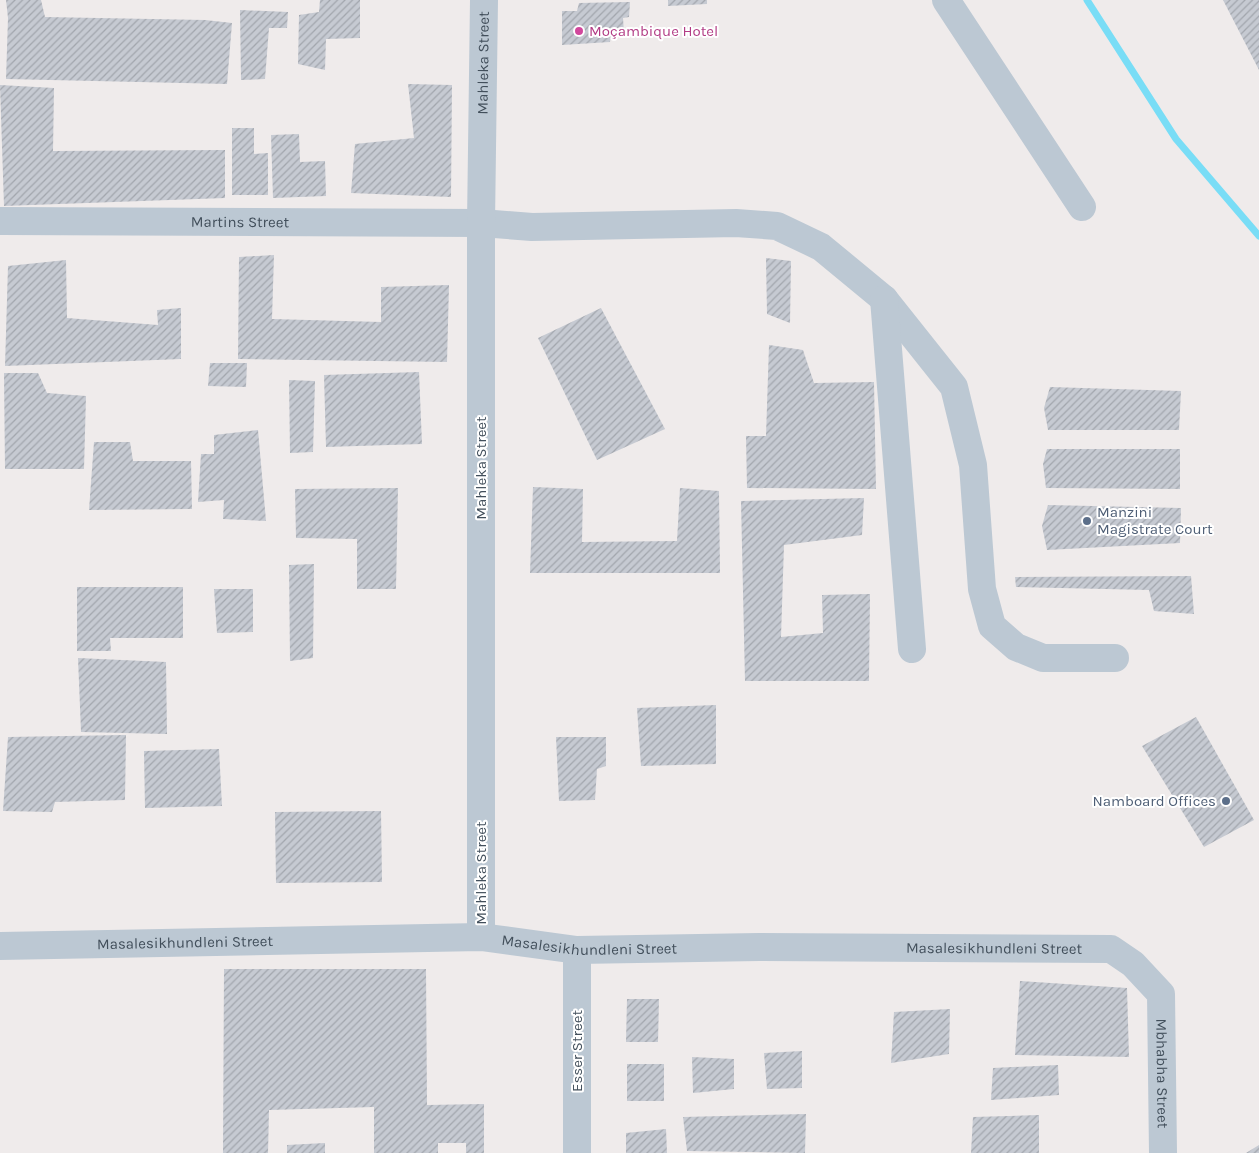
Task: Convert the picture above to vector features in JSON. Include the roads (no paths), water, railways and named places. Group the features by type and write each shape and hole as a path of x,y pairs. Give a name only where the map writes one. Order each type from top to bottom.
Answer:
{"street":[{"name":"Mahleka Street","path":"481,937 481,223 484,0"},
{"path":"946,0 1082,207"},
{"name":"Martins Street","path":"0,222 481,223 532,227 736,223 777,226 821,247 884,299 954,387 973,465 982,589 992,626 1016,647 1043,658 1115,658"},
{"path":"884,299 912,649"},
{"name":"Masalesikhundleni Street","path":"0,946 481,937 577,950 759,947 1111,949 1133,964 1161,994"},
{"name":"Esser Street","path":"577,950 577,1153"},
{"name":"Mbhabha Street","path":"1161,994 1163,1153"}],"waterway":[{"path":"1087,0 1176,139 1259,236"}],"place":[{"name":"Moçambique Hotel","path":"579,31"},
{"name":"Manzini Magistrate Court","path":"1087,521"},
{"name":"Namboard Offices","path":"1226,801"}]}
